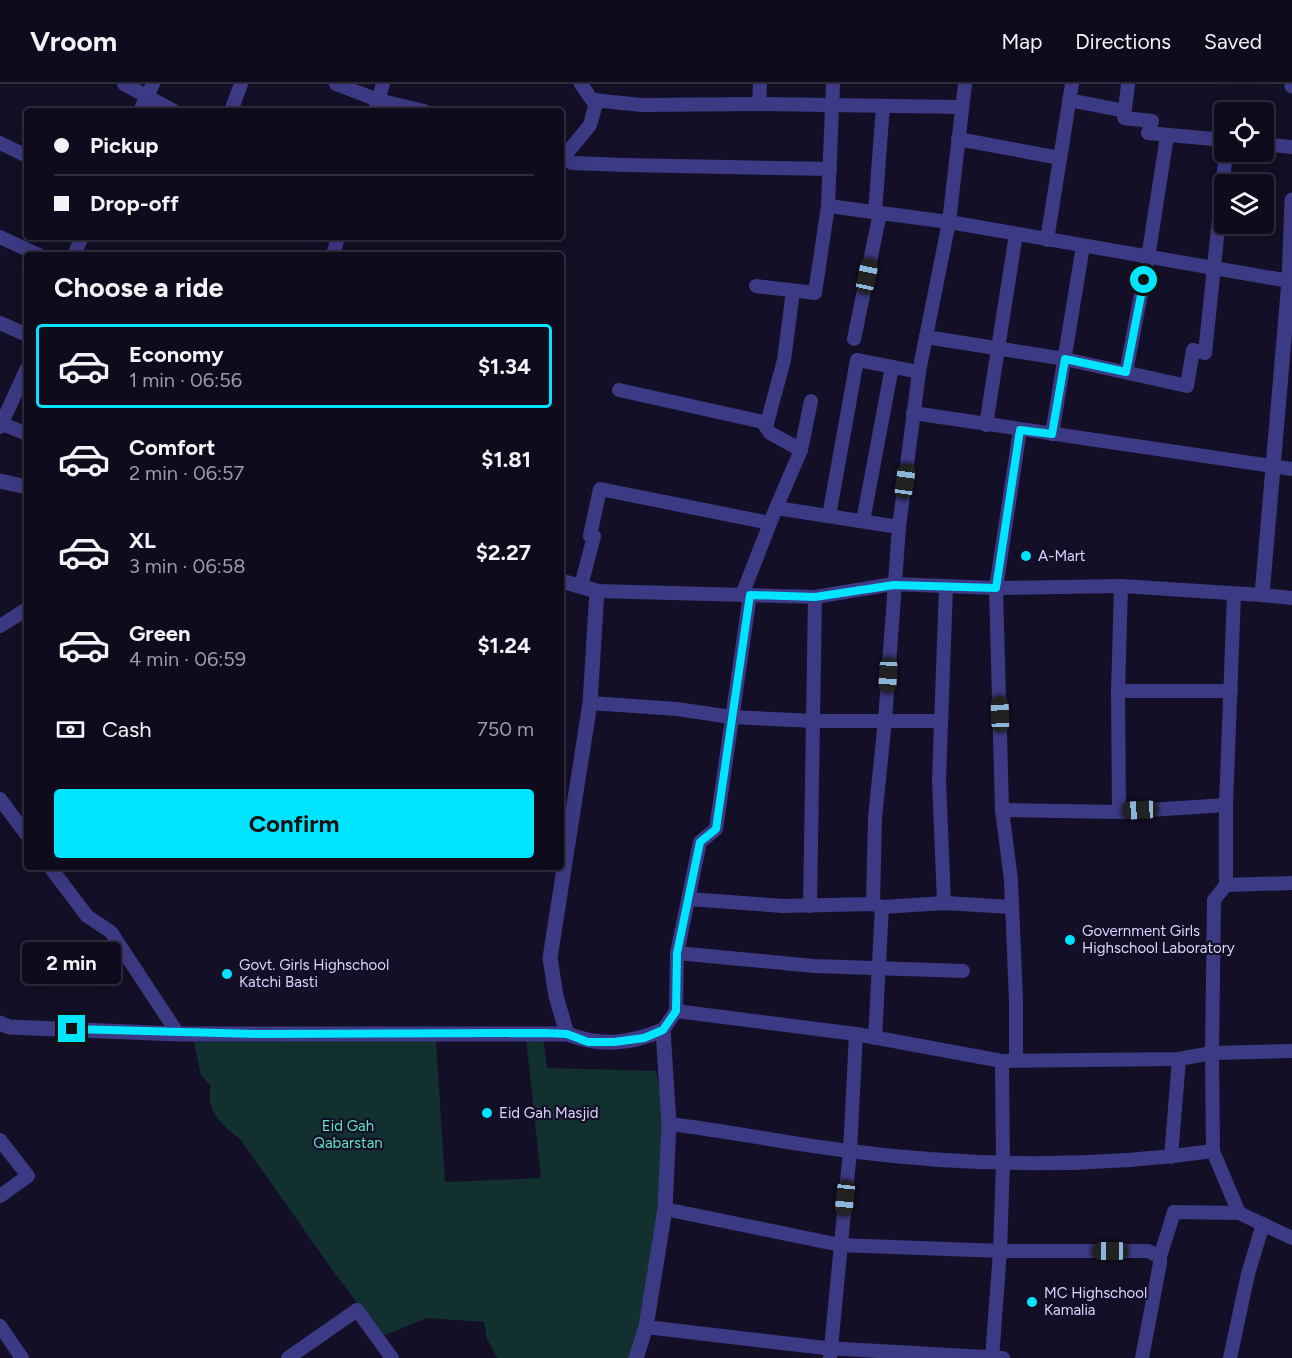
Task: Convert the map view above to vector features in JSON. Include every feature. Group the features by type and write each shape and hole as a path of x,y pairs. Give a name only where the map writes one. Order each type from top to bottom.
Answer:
{"street":[{"path":"124,84 150,90 171,108"},
{"path":"232,108 241,84"},
{"path":"336,84 376,106 395,108"},
{"path":"376,106 383,84"},
{"path":"581,84 592,99 642,105 961,107"},
{"path":"759,104 760,84"},
{"path":"756,286 815,293 828,206 833,84"},
{"path":"875,1038 880,968 876,818 899,526 919,372 949,222 965,84"},
{"path":"1047,240 1072,84"},
{"path":"1128,84 1124,118 1152,121 1148,133 1214,139"},
{"path":"141,108 150,90"},
{"path":"564,156 590,125 597,100"},
{"path":"1069,100 1125,111"},
{"path":"854,339 877,212 883,106"},
{"path":"1126,372 1148,258 1167,136"},
{"path":"958,139 1060,158"},
{"path":"0,143 24,155"},
{"path":"1274,145 1292,147"},
{"path":"564,159 573,163 625,165 830,169"},
{"path":"926,337 1065,359 1186,386 1193,350 1205,353 1225,162"},
{"path":"1262,595 1289,281 1292,200"},
{"path":"828,206 949,222 1289,281"},
{"path":"986,425 1016,234"},
{"path":"0,237 32,252"},
{"path":"1052,434 1083,246"},
{"path":"766,427 784,360 793,291"},
{"path":"0,322 24,333"},
{"path":"829,516 857,360 919,372"},
{"path":"863,521 892,367"},
{"path":"24,375 1,425 24,433"},
{"path":"619,390 764,422 770,434 801,450"},
{"path":"3,1025 178,1034 567,1034 588,1042 614,1042 644,1038 663,1030 676,1011 677,953 700,842 716,829 746,595 770,522 801,450 811,401"},
{"path":"914,413 1292,469"},
{"path":"1016,1060 1011,880 1002,810 996,588 1020,430"},
{"path":"0,481 24,486"},
{"path":"580,586 594,536 590,536 600,489 770,522"},
{"path":"776,508 899,526"},
{"path":"564,582 597,591 815,597 894,585 996,588 1121,586 1292,598"},
{"path":"1119,812 1118,691 1121,586"},
{"path":"944,903 940,817 940,721 946,587"},
{"path":"564,869 590,703 597,591"},
{"path":"1234,594 1226,805 1226,885 1214,900 1212,1053 1213,1151 1239,1213"},
{"path":"810,906 815,597"},
{"path":"0,626 24,611"},
{"path":"1118,691 1231,691"},
{"path":"590,703 677,709 731,717 814,722 940,721"},
{"path":"0,799 24,831"},
{"path":"1002,810 1119,812 1226,805"},
{"path":"52,870 87,916 111,932 178,1034"},
{"path":"564,870 550,958 556,996 567,1034"},
{"path":"1226,885 1292,883"},
{"path":"688,899 810,906 944,903 1011,907"},
{"path":"677,953 814,966 963,971"},
{"path":"676,1011 856,1034 1002,1061 1179,1059 1212,1053 1292,1051"},
{"path":"636,1358 646,1327 665,1209 669,1124 663,1030"},
{"path":"830,1353 850,1151 856,1034"},
{"path":"1171,1157 1179,1059"},
{"path":"992,1358 1000,1251 1002,1061"},
{"path":"669,1124 850,1151 1002,1164 1171,1157 1213,1151"},
{"path":"0,1140 28,1176 0,1196"},
{"path":"665,1209 840,1245 1000,1251 1148,1251 1160,1257"},
{"path":"1142,1358 1160,1257 1174,1212 1239,1213 1292,1237"},
{"path":"1230,1358 1248,1274 1263,1224"},
{"path":"288,1358 357,1310 392,1358"},
{"path":"0,1326 21,1357"},
{"path":"646,1327 830,1353 1003,1358"}],"green space":[{"name":"Eid Gah Qabarstan","path":"526,1038 543,1038 547,1068 656,1071 666,1122 659,1219 641,1325 631,1358 497,1358 487,1339 484,1322 427,1318 383,1336 336,1275 240,1139 216,1117 210,1103 211,1086 201,1075 194,1042 436,1040 445,1182 541,1178"}],"place":[{"name":"A-Mart","path":"1026,556"},
{"name":"Government Girls Highschool Laboratory","path":"1070,940"},
{"name":"Govt. Girls Highschool Katchi Basti","path":"227,974"},
{"name":"Eid Gah Masjid","path":"487,1113"},
{"name":"MC Highschool Kamalia","path":"1032,1302"}],"route":[{"path":"72,1029 178,1034 544,1033 567,1034 588,1042 614,1042 644,1038 663,1030 676,1011 677,953 700,842 716,829 750,595 815,597 894,585 996,588 1020,430 1052,434 1065,359 1126,372 1144,280"}]}
